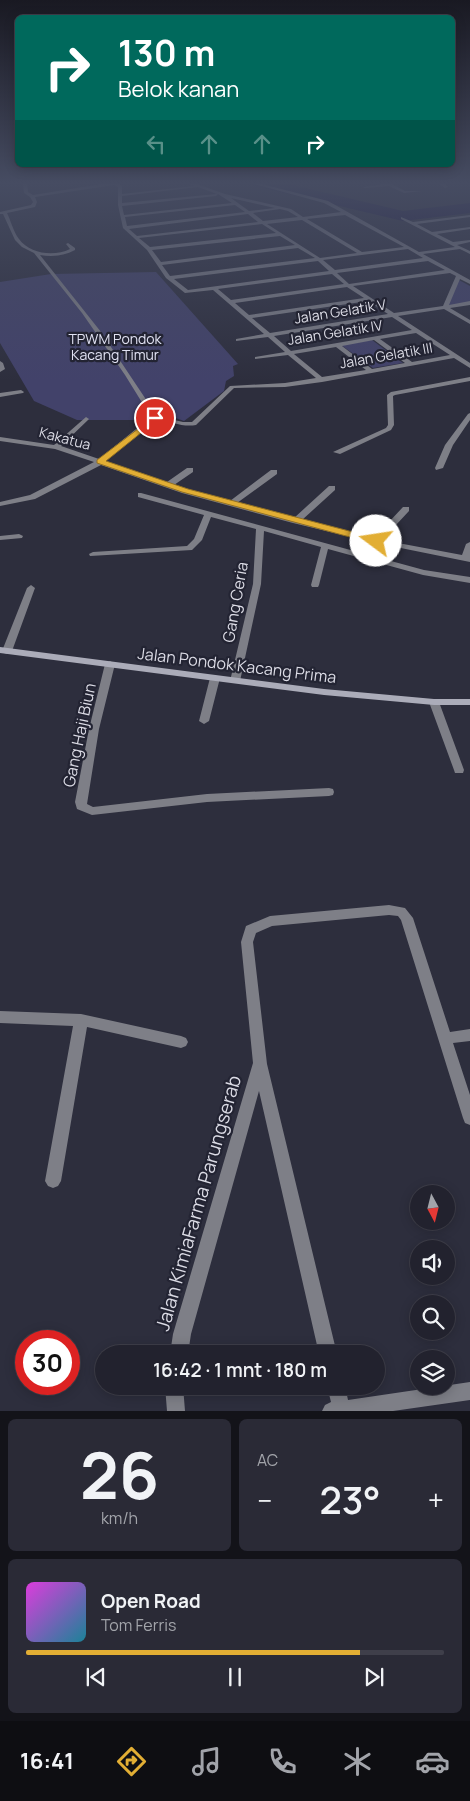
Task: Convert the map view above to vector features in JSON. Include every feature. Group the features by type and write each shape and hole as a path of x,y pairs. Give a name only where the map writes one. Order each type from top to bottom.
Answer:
{"street":[{"path":"0,504 32,496 100,462 155,418 135,384 65,287 36,253 29,249"},
{"path":"36,253 66,252 73,249"},
{"path":"149,249 168,277 188,292 428,259"},
{"path":"159,264 279,249"},
{"path":"305,249 349,286 470,366"},
{"path":"353,249 360,253"},
{"path":"170,278 400,249"},
{"path":"410,249 470,282"},
{"path":"419,253 453,249"},
{"path":"230,302 451,271"},
{"path":"458,276 445,307 470,322"},
{"path":"215,289 322,380"},
{"path":"248,317 369,299"},
{"name":"Jalan Gelatik V","path":"238,340 470,303"},
{"name":"Jalan Gelatik IV","path":"256,358 418,331"},
{"path":"375,338 411,364"},
{"path":"336,344 370,370"},
{"name":"Jalan Gelatik III","path":"155,418 191,425 232,388 237,386 322,380 455,356"},
{"path":"0,363 2,369 0,370"},
{"path":"337,452 388,429 391,425 390,396 393,393 470,379"},
{"path":"0,395 21,392"},
{"path":"439,468 449,445 470,415"},
{"path":"56,447 86,419"},
{"name":"Kakatua","path":"0,439 56,447 168,485 296,521 376,541 467,559"},
{"path":"168,485 190,470"},
{"path":"232,503 274,472"},
{"path":"296,521 332,488"},
{"path":"141,495 423,572 470,580"},
{"path":"376,541 406,509"},
{"path":"93,554 189,548 198,540 209,513"},
{"name":"Gang Ceria","path":"235,681 257,584 260,527"},
{"path":"0,538 18,536"},
{"path":"467,559 470,544"},
{"path":"315,585 325,545"},
{"path":"3,651 31,588"},
{"name":"Jalan Pondok Kacang Prima","path":"3,651 235,681 434,702 470,702"},
{"name":"Gang Haji Biun","path":"110,664 94,729 80,802 81,806 86,810 92,811 207,798 329,792"},
{"path":"204,721 214,678"},
{"path":"434,702 459,770"},
{"name":"Jalan KimiaFarma Parungserab","path":"326,1345 260,1064 247,942 250,930 270,921 389,910 401,911 407,918 446,1038"},
{"path":"0,1017 81,1020 181,1042"},
{"path":"52,1180 81,1020"},
{"path":"470,1035 446,1038 470,1118"},
{"name":"Jalan KimiaFarma Parungserab","path":"180,1345 222,1188 260,1064"},
{"path":"336,1395 336,1410 470,1390"},
{"path":"175,1395 176,1411"}],"green space":[{"name":"TPWM Pondok Kacang Timur","path":"156,272 238,364 233,366 234,376 226,381 224,391 184,421 159,412 147,412 139,420 77,420 34,401 0,343 0,282 51,274"},
{"path":"457,279 470,286 470,302 448,306"},
{"path":"372,340 403,363 373,368 341,345"}],"route":[{"path":"155,418 151,419 100,462 185,491 376,541"}]}
